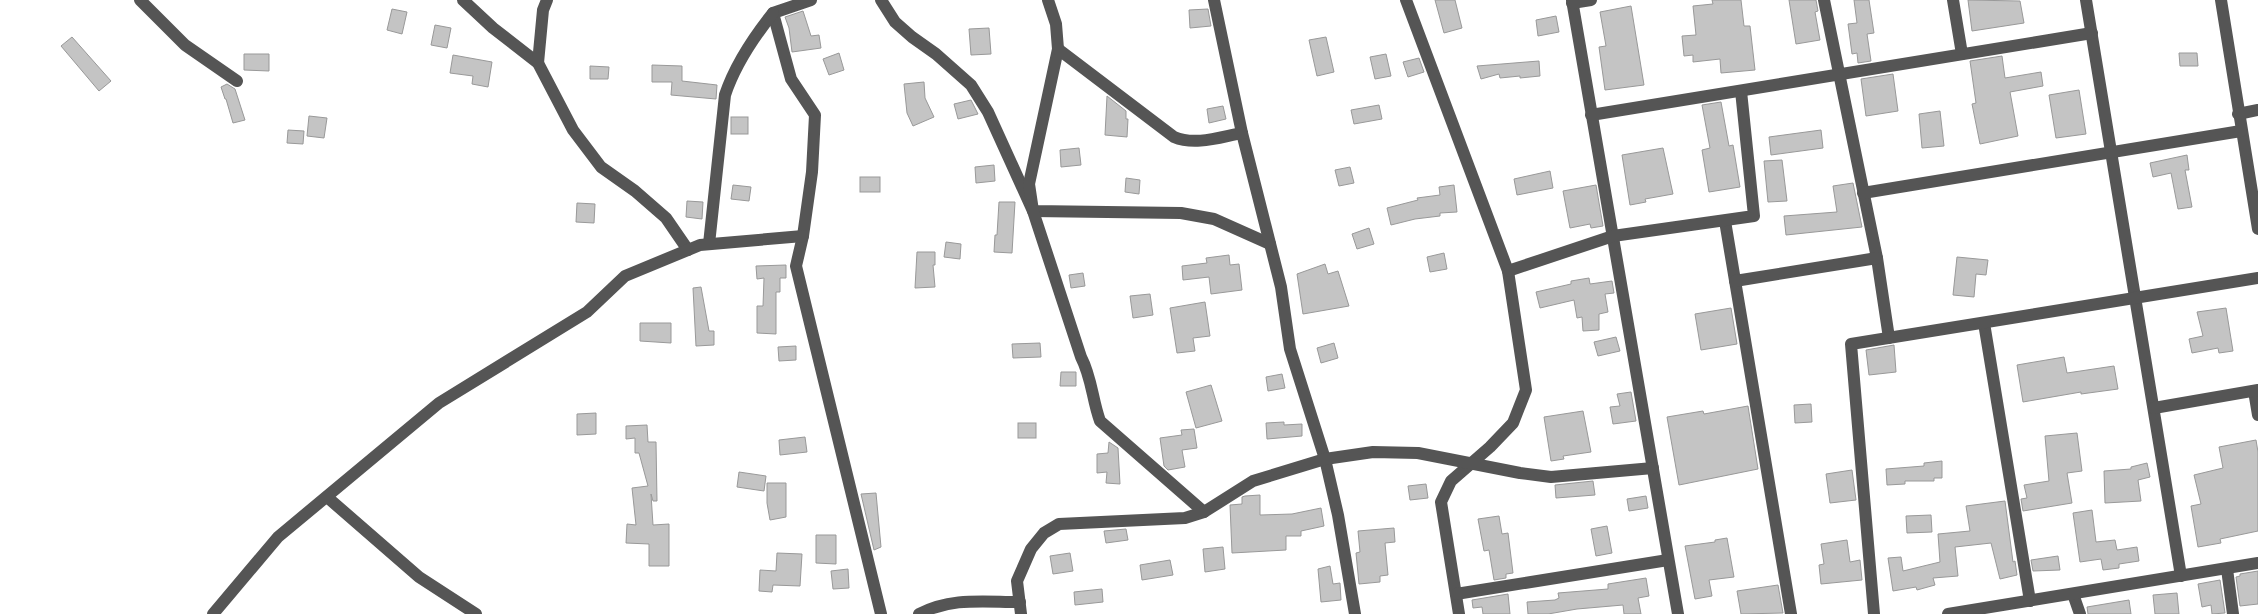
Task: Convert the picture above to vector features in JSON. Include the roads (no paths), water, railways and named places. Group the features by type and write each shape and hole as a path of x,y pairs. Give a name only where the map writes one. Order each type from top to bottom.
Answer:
{"street":[{"path":"140,0 184,45 237,80"},
{"path":"463,0 493,28 538,63 573,130 602,167 636,191 666,218 688,250"},
{"path":"538,63 546,0"},
{"path":"710,244 725,95 731,78 742,57 773,13 812,0"},
{"path":"881,0 895,22 936,54 971,85 988,112 1033,211 1081,357 1089,373 1100,420 1204,512"},
{"path":"1033,211 1029,184 1058,49 1056,24 1048,0"},
{"path":"1214,0 1242,133 1281,287 1290,349 1325,459 1338,515 1355,614"},
{"path":"1406,0 1508,271 1526,390 1513,423 1490,447 1450,481 1441,502 1459,614"},
{"path":"1590,0 1572,1 1678,614"},
{"path":"1824,0 1877,258 1889,338"},
{"path":"1953,0 1962,54"},
{"path":"2086,0 2181,576"},
{"path":"2222,0 2238,114 2258,229"},
{"path":"773,13 791,79 815,115 812,172 803,236 796,266 881,614"},
{"path":"1592,115 2092,33"},
{"path":"1058,49 1174,137 1183,141 1193,142 1242,133"},
{"path":"1508,271 1613,236 1754,216 1741,90"},
{"path":"2238,114 2258,110"},
{"path":"1863,193 2241,132"},
{"path":"1033,211 1181,214 1214,219 1270,244"},
{"path":"1725,221 1791,614"},
{"path":"214,614 278,537 439,403 587,312 625,276 700,245 803,236"},
{"path":"1735,281 1877,258"},
{"path":"1874,614 1851,344 2258,278"},
{"path":"1984,323 2030,601"},
{"path":"2154,408 2256,391 2258,415"},
{"path":"919,614 934,606 948,602 1020,608 1017,581 1031,549 1044,534 1059,524 1185,518 1204,512 1253,482 1325,459 1373,452 1418,453 1551,477 1653,468"},
{"path":"327,496 419,577 476,614"},
{"path":"1456,594 1668,560"},
{"path":"1948,614 2258,563"},
{"path":"2227,568 2232,614"},
{"path":"2074,594 2080,614"}]}
